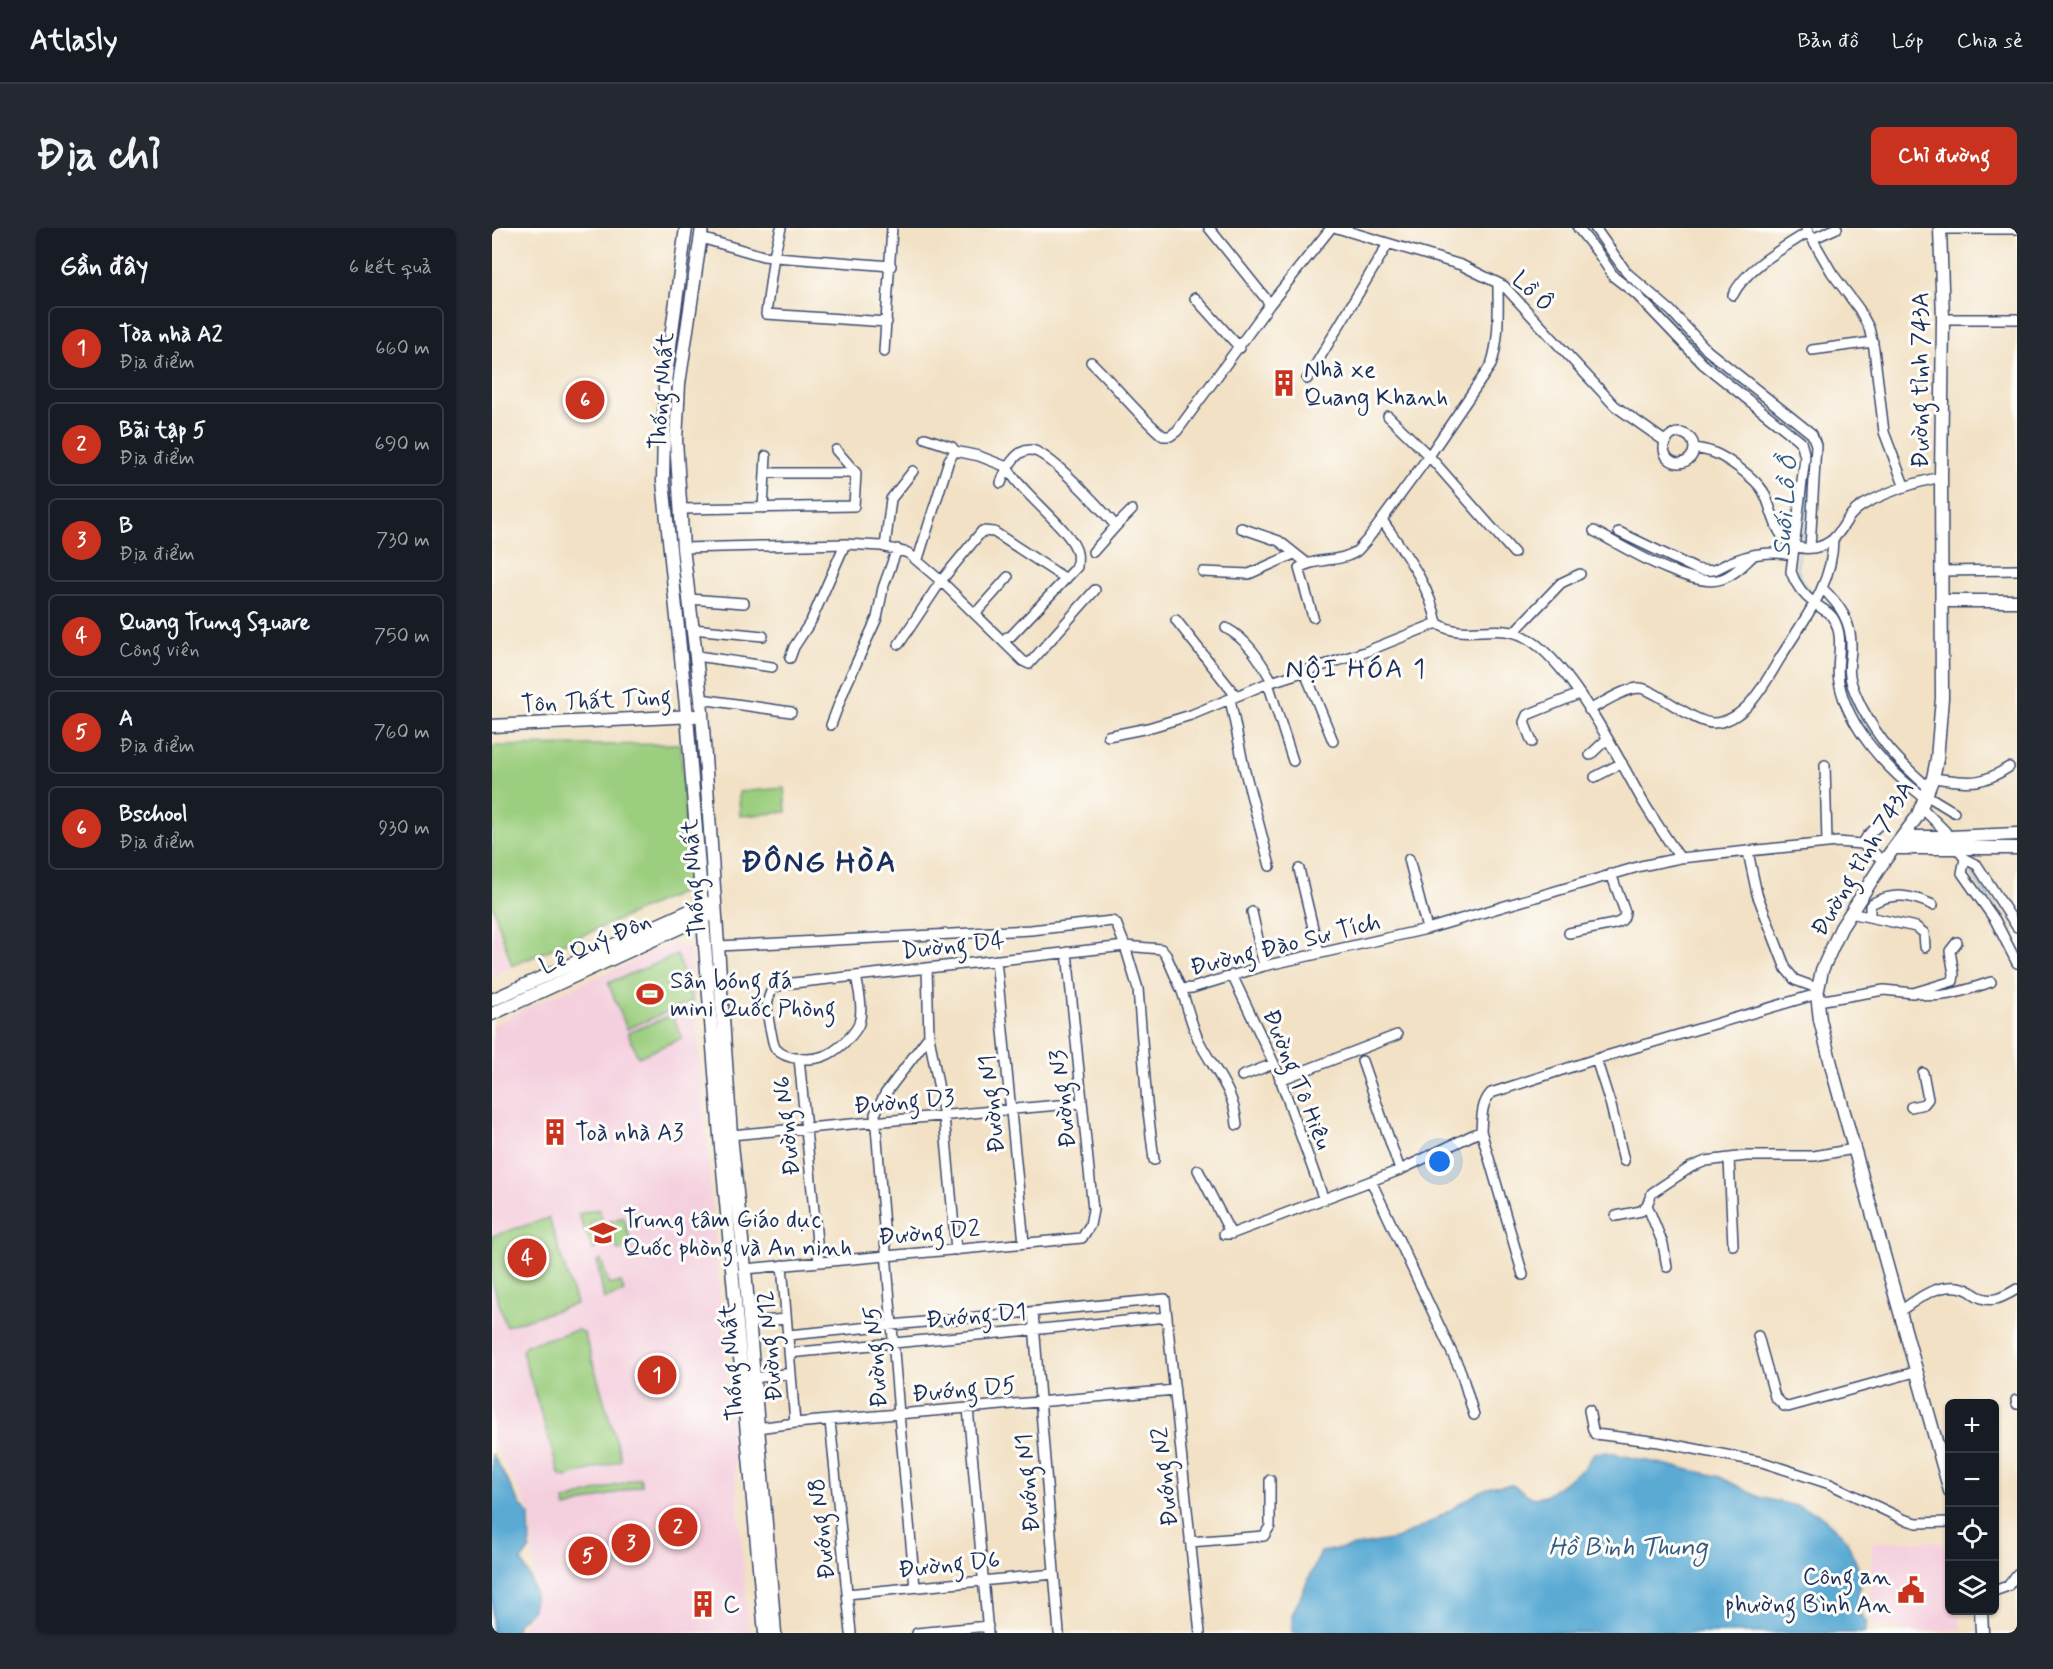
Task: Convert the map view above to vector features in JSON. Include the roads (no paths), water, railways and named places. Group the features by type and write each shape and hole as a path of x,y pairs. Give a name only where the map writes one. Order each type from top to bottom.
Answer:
{"main road":[{"name":"Thống Nhất","path":"686,228 665,382 663,481 739,1270 765,1633"},
{"name":"Đường tỉnh 743A","path":"1940,228 1943,319 1941,723 1927,793 1917,816 1850,913 1830,950 1822,970 1817,994 1820,1020 1854,1149 1945,1474"},
{"name":"Thống Nhất","path":"701,233 679,384 676,440 683,548 701,699 719,946 726,1136"},
{"path":"1941,601 2017,601"},
{"name":"Tôn Thất Tùng","path":"492,726 702,716"},
{"path":"1904,837 2017,834"},
{"path":"1895,848 1961,854 2017,848"},
{"name":"Lê Quý Đôn","path":"492,1014 715,905"},
{"name":"Lê Quý Đôn","path":"492,1000 551,972 703,911"},
{"path":"551,972 557,983"},
{"name":"Thống Nhất","path":"739,1270 750,1322 754,1378 752,1428 775,1633"},
{"path":"1981,1615 1983,1633"}],"street":[{"path":"781,228 774,255 766,314 887,322"},
{"path":"884,352 892,228"},
{"path":"1209,228 1270,304"},
{"path":"1091,362 1156,430 1163,436 1170,436 1177,431 1270,304 1331,228"},
{"name":"Lồ Ô","path":"1337,228 1461,265 1498,283 1511,292 1615,406 1666,442 1667,457 1676,463 1685,462 1694,448"},
{"path":"1578,228 1614,277 1636,294 1703,364 1801,442 1805,458 1800,549"},
{"path":"1595,228 1628,273 1671,311 1707,351 1815,438 1816,445 1800,549 1791,572 1796,587 1818,595 1842,609 1851,636 1846,649"},
{"path":"1733,295 1742,280 1809,233 1837,228"},
{"path":"1940,228 2017,229"},
{"path":"701,233 764,256 891,266"},
{"path":"1809,233 1832,273 1859,309 1869,328 1884,432 1904,485"},
{"path":"1307,379 1388,244"},
{"path":"1313,617 1300,567 1356,551 1367,540 1430,456 1491,365 1495,354 1498,283"},
{"path":"1195,298 1240,348"},
{"path":"1943,319 2017,319"},
{"path":"1812,350 1872,342"},
{"path":"1388,416 1430,456 1514,553"},
{"path":"1666,442 1671,436 1680,433 1689,437 1694,448 1713,452 1753,481 1762,490 1784,539 1800,549"},
{"path":"925,438 953,447 955,451 979,456 1007,467 1013,479 1069,538 1078,554 1077,567 1010,637 1007,637"},
{"path":"680,509 854,506 856,473 836,450"},
{"path":"918,559 949,460 955,451"},
{"path":"1001,483 1007,467 1023,452 1037,451 1089,497 1116,526"},
{"path":"763,508 766,456"},
{"path":"885,547 891,499 913,471"},
{"path":"765,473 856,473"},
{"path":"1589,710 1639,688 1711,723 1725,720 1752,703 1818,595 1833,556 1833,539 1846,519 1860,507 1904,485 1941,477"},
{"path":"1093,552 1131,510"},
{"path":"1382,520 1416,571 1434,608 1437,623"},
{"path":"1241,528 1272,538 1308,564"},
{"path":"899,644 941,581 973,540 985,530 994,532 1066,579"},
{"path":"1594,531 1688,578 1707,581 1722,580 1752,557"},
{"path":"1619,532 1696,569 1708,572 1718,570 1735,560 1763,553 1800,549 1833,539"},
{"path":"790,658 794,647 811,621 845,544"},
{"path":"683,548 845,544 897,549 918,559 1016,655 1029,664 1095,590"},
{"path":"831,724 844,688 877,618 883,588 897,549"},
{"path":"1203,572 1249,574 1294,554"},
{"path":"1941,571 2017,570"},
{"path":"1514,632 1561,583 1580,574"},
{"path":"975,615 1008,577"},
{"path":"1818,595 1833,618 1846,649 1849,675 1859,701 1879,739 1927,793 1954,812"},
{"path":"689,600 744,603"},
{"path":"1176,620 1233,697 1244,768 1270,866"},
{"path":"1108,736 1148,728 1191,715 1270,682 1365,652 1437,623 1454,632 1496,629 1514,632 1534,643 1551,659 1579,694 1680,858"},
{"path":"1226,628 1235,633 1255,653 1270,682 1293,761"},
{"path":"693,629 763,636"},
{"path":"697,656 772,667"},
{"path":"1304,670 1333,741"},
{"path":"1532,742 1524,722 1527,715 1579,694"},
{"path":"701,699 791,712"},
{"path":"1590,755 1607,740"},
{"path":"1595,777 1622,763"},
{"path":"1825,765 1827,843"},
{"path":"1927,793 1993,778 2009,766"},
{"path":"1927,793 1949,837 1961,854 1977,865 2017,927"},
{"path":"1880,824 1862,844 1884,861"},
{"name":"Đường Đào Sư Tích","path":"1125,946 1161,950 1166,955 1181,989 1192,988 1264,966 1427,929 1611,874 1680,858 1827,843 1856,842 1862,844"},
{"path":"1748,852 1757,894 1786,969 1795,980 1817,994"},
{"path":"1961,854 1962,873 1995,920 2017,963"},
{"path":"1409,859 1427,929"},
{"path":"1299,869 1319,953"},
{"path":"1569,933 1621,922 1624,918 1622,903 1611,874"},
{"path":"1870,917 1870,906 1892,895 1904,895 1933,905"},
{"path":"1252,912 1264,966"},
{"path":"1850,913 1921,930 1924,933 1925,947"},
{"path":"719,946 1031,930 1108,921 1116,923 1138,989 1154,1160"},
{"path":"1957,942 1950,951 1953,981 1959,991"},
{"name":"Dường D4","path":"799,1058 784,1056 774,1047 767,1014 768,997 772,988 784,984 1125,946"},
{"name":"Đường N3","path":"1067,952 1093,1210 1090,1225 1082,1238"},
{"name":"Đường N1","path":"996,960 1024,1244"},
{"path":"927,968 929,1036 944,1116 956,1250"},
{"name":"Đường Tô Hiệu","path":"1232,975 1274,1064 1324,1200"},
{"path":"799,1058 824,1056 849,1038 858,1025 860,1010 860,993 856,976"},
{"path":"1523,1275 1481,1131 1482,1109 1485,1099 1491,1093 1596,1059 1817,994 1884,990 1913,993 1953,981"},
{"path":"1918,992 1924,996 1937,996 1991,982"},
{"path":"1181,989 1198,1038 1229,1090 1236,1112 1237,1125"},
{"path":"1280,1080 1397,1035"},
{"path":"875,1123 878,1106 929,1036"},
{"name":"Đường N6","path":"799,1058 819,1262"},
{"path":"1596,1059 1611,1106 1624,1161"},
{"path":"1362,1061 1400,1170"},
{"path":"1242,1076 1274,1064"},
{"path":"1911,1107 1924,1104 1928,1099 1923,1073"},
{"name":"Đường D3","path":"726,1136 1081,1103"},
{"name":"Đường N5","path":"875,1123 893,1325 898,1414 915,1587"},
{"path":"1198,1170 1228,1234 1400,1170 1481,1131"},
{"path":"1616,1216 1636,1214 1647,1205 1652,1193 1691,1167 1706,1161 1746,1156 1814,1156 1854,1149"},
{"path":"1729,1159 1733,1245"},
{"path":"1371,1181 1461,1372 1474,1415"},
{"path":"1647,1205 1665,1249 1667,1267"},
{"name":"Đường D2","path":"739,1270 1082,1238"},
{"name":"Đường N12","path":"782,1265 795,1423"},
{"path":"1899,1312 1926,1293 1942,1288 1956,1286 1967,1289 1983,1300 1990,1301 1997,1300 2017,1289"},
{"name":"Đướng D1","path":"788,1335 1165,1299"},
{"name":"Đướng N2","path":"1165,1299 1200,1633"},
{"path":"1118,1304 1121,1321"},
{"path":"1033,1312 1034,1330"},
{"path":"977,1317 979,1335"},
{"name":"Đướng D1","path":"789,1353 1167,1317"},
{"path":"750,1322 786,1319"},
{"path":"940,1321 941,1338"},
{"path":"842,1330 844,1347"},
{"name":"Đướng N1","path":"1034,1330 1059,1633"},
{"path":"1758,1336 1775,1396 1784,1406 1788,1407 1916,1372"},
{"path":"754,1378 791,1373"},
{"name":"Đướng D5","path":"752,1428 1175,1390"},
{"path":"918,1633 988,1630 968,1408"},
{"path":"1589,1410 1595,1434 1659,1442 1762,1462 1830,1484 1903,1519 1917,1523 1945,1522"},
{"name":"Đướng N8","path":"830,1421 851,1633"},
{"path":"1190,1542 1264,1536 1270,1526 1270,1480"},
{"name":"Đường D6","path":"847,1594 1054,1574"},
{"path":"1999,1589 2008,1586 2017,1574"}],"water":[{"name":"Hồ Bình Thung","path":"1606,1452 1718,1476 1759,1497 1801,1507 1820,1515 1846,1539 1863,1579 1858,1594 1861,1616 1867,1621 1865,1633 1292,1633 1292,1615 1321,1552 1396,1539 1428,1524 1479,1492 1493,1486 1512,1485 1533,1498 1545,1496 1584,1468 1594,1453"},
{"path":"492,1453 520,1504 529,1514 530,1549 521,1561 531,1580 534,1601 529,1613 517,1623 516,1633 492,1633"}],"waterway":[{"name":"Suối Lồ Ồ","path":"1585,228 1594,240"},
{"name":"Suối Lồ Ồ","path":"1632,285 1706,358 1807,441 1810,476 1800,544"},
{"name":"Suối Lồ Ồ","path":"1799,550 1797,563 1799,575 1804,585 1814,594"},
{"name":"Suối Lồ Ồ","path":"1821,600 1833,608 1842,621 1846,638 1843,676 1855,708 1871,737 1900,772"},
{"name":"Suối Lồ Ồ","path":"1970,870 2006,925 2017,949"}],"place":[{"name":"Nhà xe Quang Khanh","path":"1284,383"},
{"name":"Bschool","path":"585,400"},
{"name":"Sân bóng đá mini Quốc Phòng","path":"650,994"},
{"name":"Toà nhà A3","path":"555,1132"},
{"name":"Trung tâm Giáo dục Quốc phòng và An ninh","path":"603,1233"},
{"name":"Quang Trung Square","path":"527,1258"},
{"name":"Tòa nhà A2","path":"657,1375"},
{"name":"Bãi tập 5","path":"678,1527"},
{"name":"B","path":"631,1543"},
{"name":"A","path":"588,1556"},
{"name":"Công an phường Bình An","path":"1911,1590"},
{"name":"C","path":"703,1604"}],"district":[{"name":"NỘI HÓA 1","path":"1356,668"},
{"name":"ĐÔNG HÒA","path":"819,861"}]}
